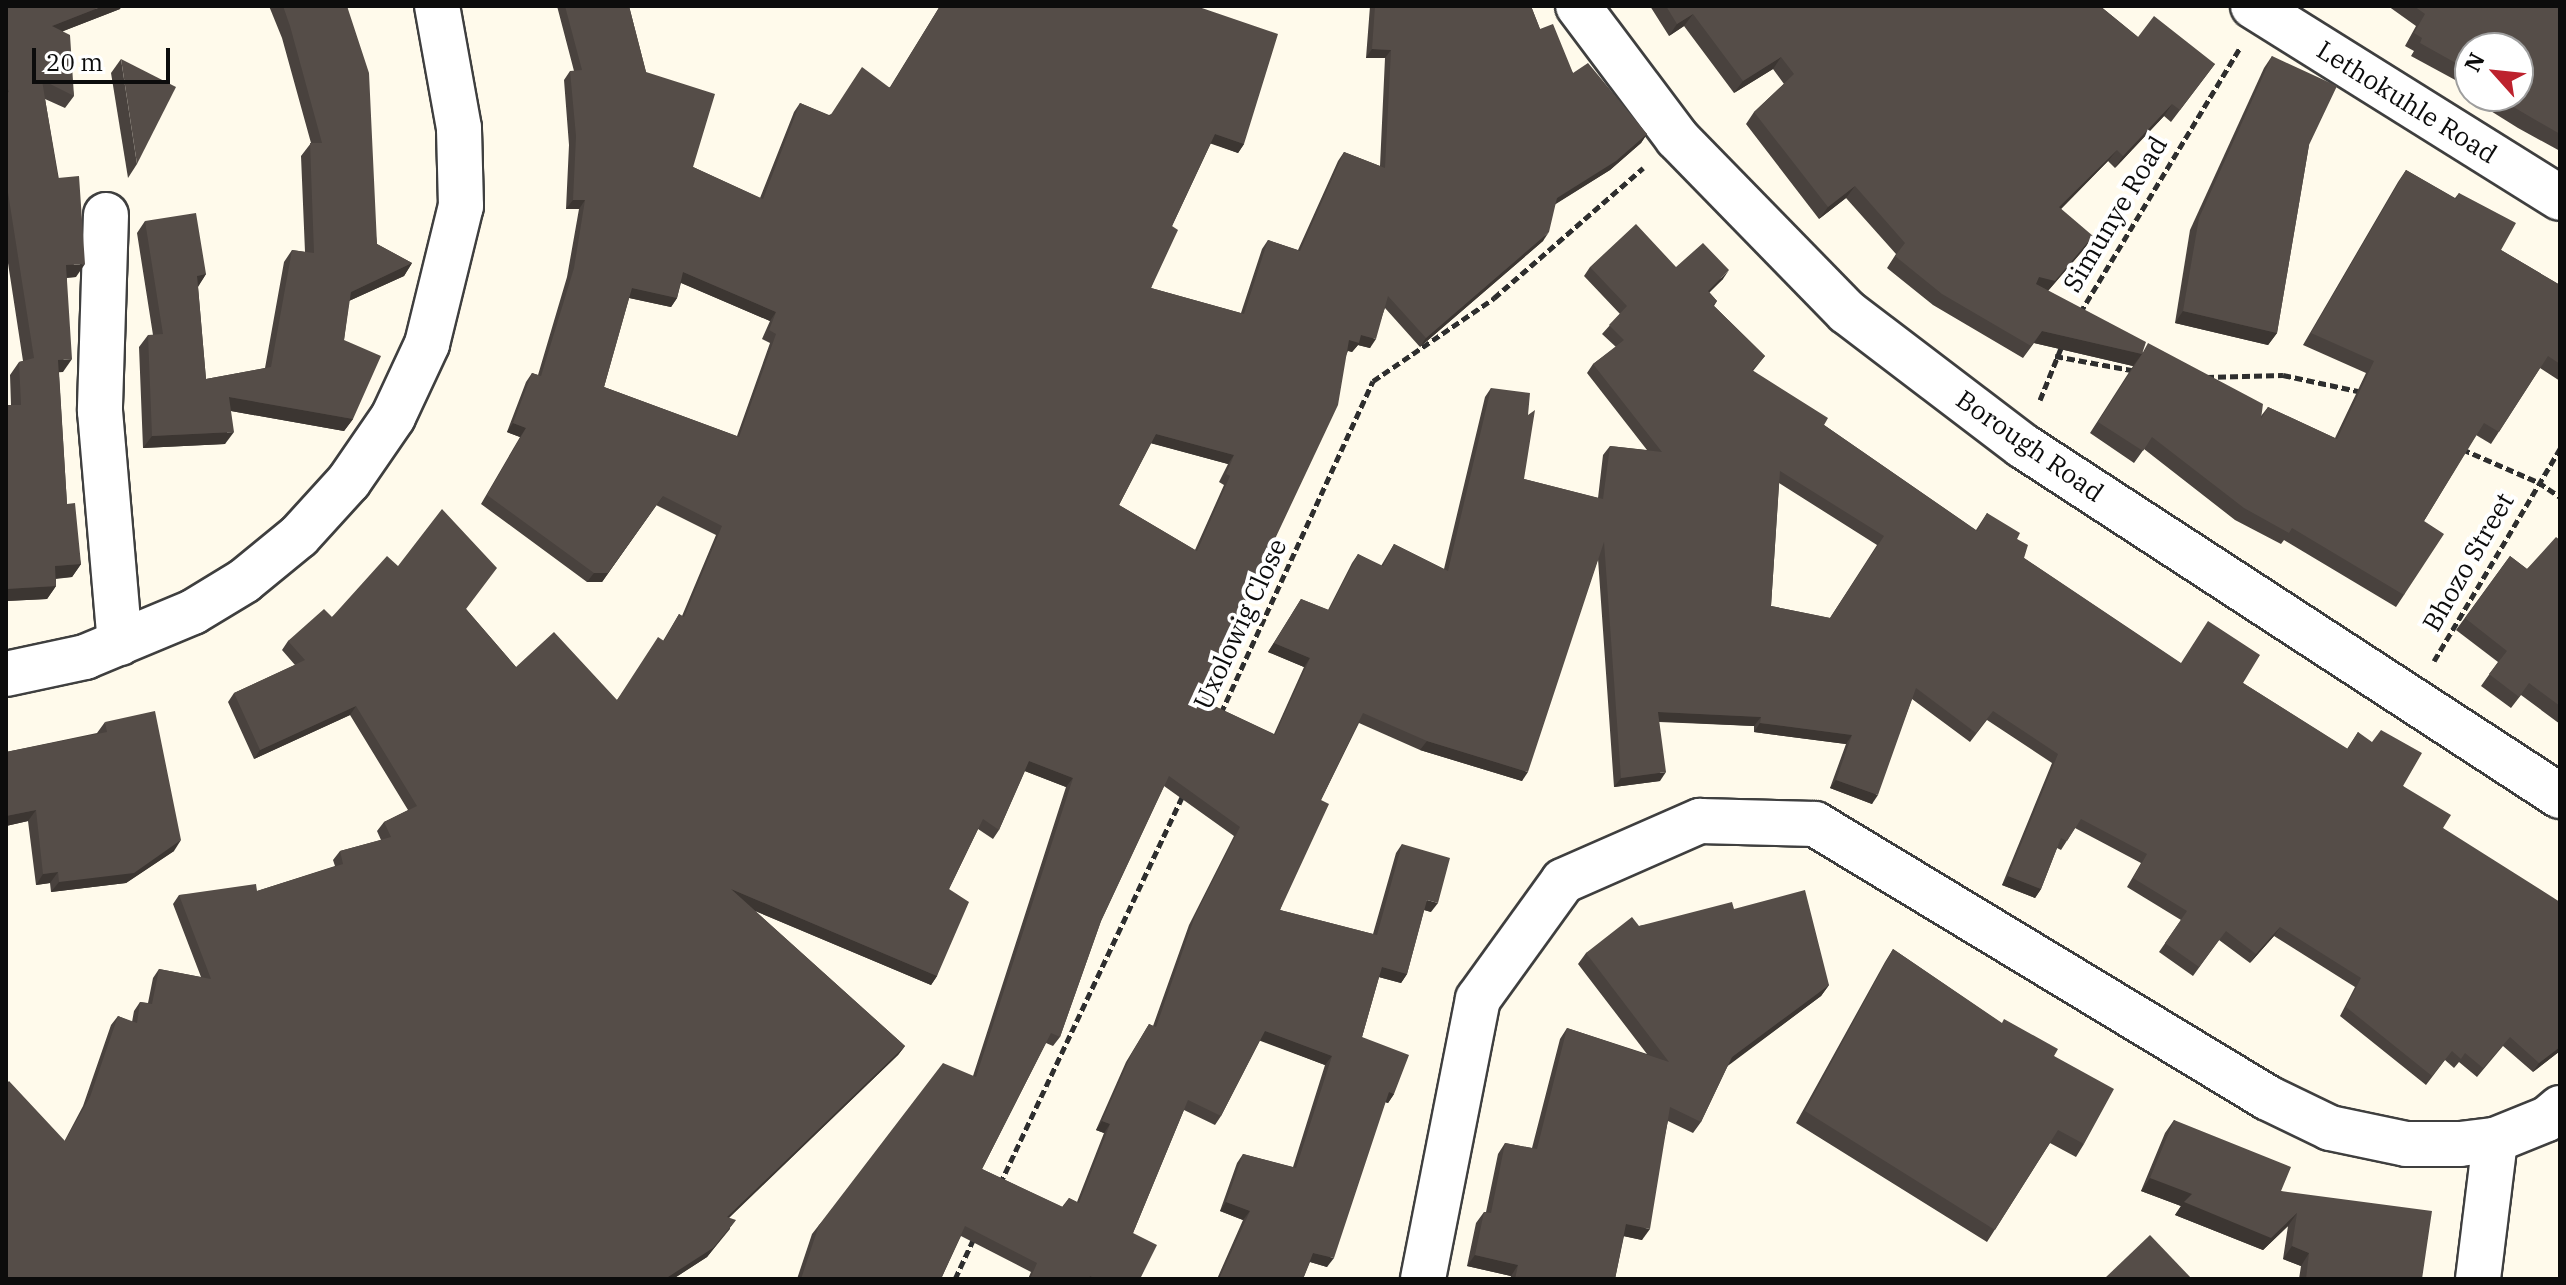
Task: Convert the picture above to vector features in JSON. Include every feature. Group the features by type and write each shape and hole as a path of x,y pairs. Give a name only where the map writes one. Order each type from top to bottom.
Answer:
{"street":[{"path":"6,674 85,657 193,612 299,536 349,481 393,417 427,344 461,206 459,128 437,6"},
{"name":"Borough Road","path":"1578,6 1677,138 1847,312 2023,446 2413,696 2560,796"},
{"name":"Lethokuhle Road","path":"2258,9 2560,198"},
{"path":"106,215 100,411 120,643"},
{"path":"1423,1279 1478,999 1563,881 1700,821 1815,824 2268,1098 2330,1128 2406,1144 2495,1140 2547,1119 2560,1108"},
{"path":"2478,1279 2495,1140"}],"path":[{"name":"Simunye Road","path":"2079,315 2141,204 2258,9"},
{"name":"Uxolowig Close","path":"1217,721 1373,381 1494,298 1677,138"},
{"name":"Simunye Road","path":"2023,446 2055,356 2071,329"},
{"path":"2055,356 2146,372"},
{"path":"2191,377 2283,375 2373,398"},
{"path":"2450,442 2538,482 2560,497"},
{"name":"Bhozo Street","path":"2413,696 2560,449"},
{"path":"996,1193 1185,792"},
{"path":"955,1279 982,1222"}],"building":[{"path":"6,6 103,6 52,26 70,35 74,96 42,80 58,178 79,176 85,264 66,265 72,359 58,360 67,504 75,503 81,564 55,566 56,586 6,589 6,405 21,405 19,362 34,358 6,180 6,93 9,92 6,84"},
{"path":"283,6 347,6 369,73 377,244 412,263 351,292 344,340 381,356 353,419 229,397 234,432 152,436 148,335 163,334 145,221 196,213 206,274 197,276 206,379 271,367 292,250 314,253 310,143 322,143"},
{"path":"565,6 629,6 646,72 715,94 693,167 763,199 800,103 830,116 862,67 890,88 940,6 1196,6 1278,34 1244,144 1215,134 1172,226 1178,230 1151,288 1244,314 1268,240 1300,251 1344,152 1385,168 1391,50 1372,49 1375,6 1531,6 1540,29 1553,24 1573,73 1588,63 1647,134 1616,161 1557,198 1549,232 1426,338 1388,296 1376,339 1361,335 1359,343 1349,340 1338,405 1226,643 1233,647 1208,703 1275,735 1310,658 1274,643 1301,599 1329,610 1358,554 1383,566 1394,544 1448,571 1491,388 1530,393 1528,415 1535,410 1524,479 1603,499 1610,446 1662,452 1593,364 1624,340 1609,325 1627,306 1590,267 1636,224 1676,267 1703,243 1729,270 1708,291 1717,301 1713,305 1765,356 1752,370 1828,418 1824,425 1977,531 1987,513 2020,533 2017,539 2028,545 2024,558 2181,663 2208,621 2260,655 2243,683 2348,749 2358,732 2372,742 2381,730 2422,753 2403,786 2451,815 2443,828 2560,902 2560,1047 2539,1063 2510,1037 2483,1068 2465,1053 2461,1059 2452,1051 2432,1076 2346,1007 2361,978 2280,927 2256,954 2226,931 2199,967 2165,943 2187,911 2133,878 2147,854 2081,819 2067,841 2061,838 2041,889 2008,876 2058,754 1993,711 1976,733 1916,688 1878,795 1836,780 1852,735 1760,723 1761,717 1658,712 1666,772 1621,778 1604,542 1528,772 1427,741 1363,713 1321,800 1329,804 1280,910 1377,935 1402,844 1450,858 1438,903 1427,900 1407,974 1382,967 1362,1037 1409,1055 1394,1094 1389,1092 1334,1258 1313,1253 1303,1279 1219,1279 1250,1211 1226,1202 1243,1154 1296,1168 1332,1056 1265,1031 1221,1116 1188,1100 1133,1233 1157,1245 1140,1279 1096,1279 1090,1276 1089,1279 1030,1279 1037,1263 965,1226 941,1279 801,1279 819,1225 943,1063 976,1077 1073,778 1029,761 999,830 983,819 949,889 969,902 937,976 731,889 905,1046 727,1217 736,1220 713,1248 665,1279 6,1279 6,1084 9,1081 65,1141 90,1097 118,1016 137,1023 140,1002 152,1004 159,969 211,979 179,895 256,884 257,891 343,864 340,851 391,837 384,822 417,806 356,706 260,750 234,693 305,660 288,641 324,609 332,617 387,556 398,566 442,509 497,568 466,609 516,667 554,632 617,700 658,637 664,641 679,614 684,617 722,526 663,496 608,573 594,573 487,495 526,428 513,423 532,373 541,376 574,268 585,200 573,200 576,136 570,71 582,70","holes":["683,272 776,312 769,330 776,334 739,437 604,387 632,288 677,298","1156,434 1234,455 1226,474 1230,476 1197,551 1119,505","1780,471 1884,536 1830,618 1771,606","1169,776 1240,827 1195,916 1156,1027 1149,1024 1132,1053 1102,1121 1110,1124 1079,1203 1069,1198 1063,1207 982,1169 1051,1033 1060,1037 1101,921"]},
{"path":"1666,6 2100,6 2138,37 2154,16 2215,64 2180,110 2172,104 2123,156 2117,150 2059,207 2093,236 2055,281 2039,277 2036,284 2146,342 2142,354 2042,331 2031,346 1942,294 1895,256 1905,243 1855,186 1828,207 1754,112 1794,74 1781,57 1743,81 1693,14 1677,24"},
{"path":"2414,6 2560,6 2560,134 2522,112 2534,112 2534,32 2454,32 2454,62 2420,43 2422,38 2414,33 2425,14"},
{"path":"2272,56 2337,86 2309,145 2277,333 2183,311 2199,218"},
{"path":"121,59 176,87 137,164"},
{"path":"2406,170 2456,199 2459,193 2516,223 2501,250 2560,285 2560,364 2548,356 2499,432 2484,423 2424,521 2444,534 2404,595 2292,528 2289,533 2244,508 2152,437 2143,451 2098,422 2148,343 2263,404 2261,419 2268,407 2337,439 2374,361 2311,333"},
{"path":"2556,537 2560,540 2560,706 2529,683 2519,697 2489,674 2507,651 2465,618 2510,556 2527,569"},
{"path":"155,711 181,840 134,873 59,882 58,872 43,874 36,810 6,816 6,752 107,732 105,722"},
{"path":"1805,890 1829,985 1732,1057 1701,1122 1670,1107 1650,1229 1626,1224 1615,1279 1515,1279 1518,1265 1475,1255 1484,1212 1491,1213 1505,1143 1537,1149 1567,1028 1669,1062 1586,953 1632,917 1639,926 1732,902 1734,909"},
{"path":"1893,949 2002,1023 2004,1019 2058,1049 2054,1056 2114,1089 2084,1144 2058,1130 1995,1230 1805,1111"},
{"path":"2174,1120 2291,1167 2281,1191 2432,1211 2422,1279 2306,1279 2309,1253 2292,1246 2297,1213 2271,1238 2184,1202 2192,1194 2150,1178"},
{"path":"2150,1235 2192,1279 2104,1279"}]}
